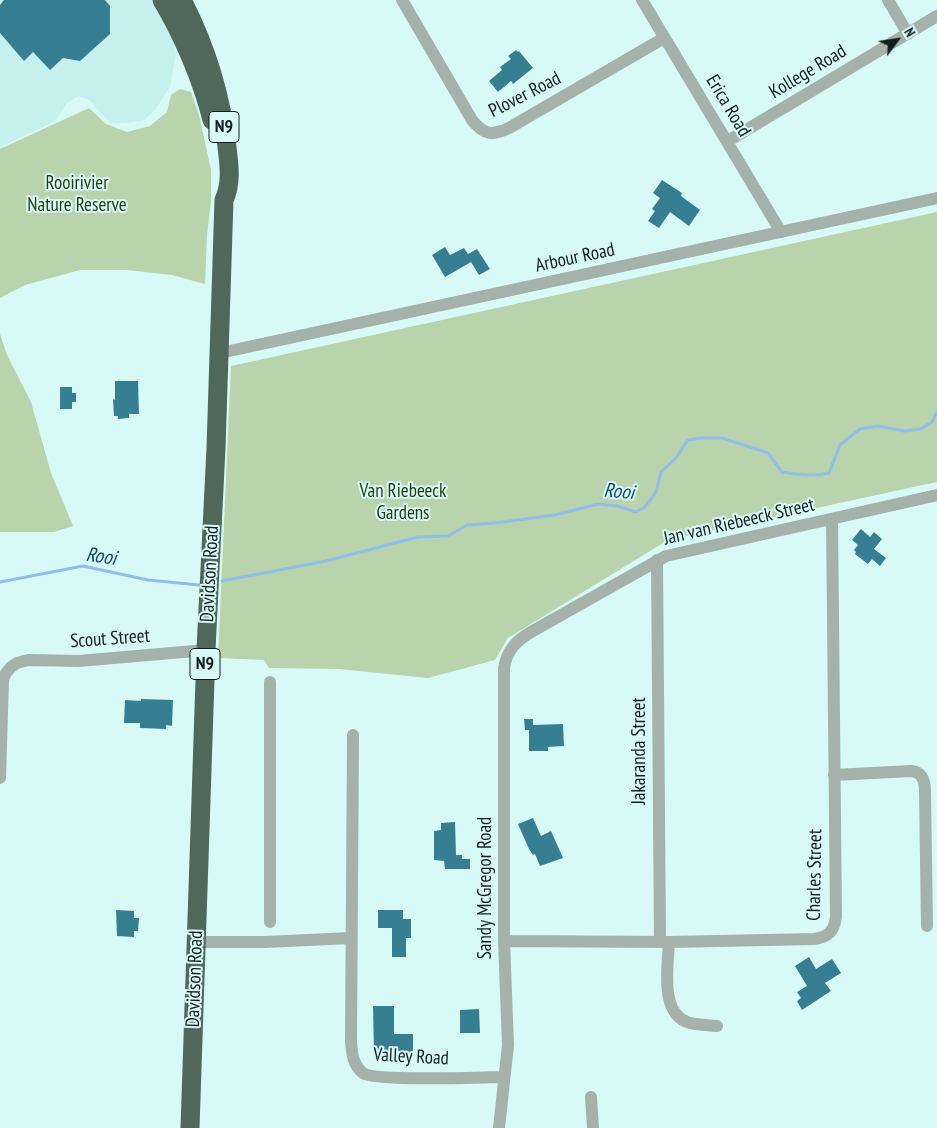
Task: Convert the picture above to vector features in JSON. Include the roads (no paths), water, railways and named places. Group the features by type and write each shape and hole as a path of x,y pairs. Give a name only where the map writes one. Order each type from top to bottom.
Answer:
{"highway":[{"name":"Davidson Road","path":"162,0 178,28 207,102 217,145 224,200 220,353 206,650 190,1128"},
{"name":"Davidson Road","path":"182,0 207,56 219,98 229,165 228,188 224,200"}],"street":[{"name":"Plover Road","path":"402,0 472,120 483,131 495,134 509,128 664,38"},
{"name":"Erica Road","path":"642,0 728,141 780,232"},
{"path":"888,0 908,34"},
{"name":"Kollege Road","path":"728,141 937,16"},
{"name":"Arbour Road","path":"220,353 937,198"},
{"name":"Jan van Riebeeck Street","path":"511,648 531,632 657,560 677,552 832,519 937,494"},
{"name":"Charles Street","path":"504,941 665,942 814,939 822,938 832,932 836,917 832,519"},
{"name":"Jakaranda Street","path":"657,560 665,942 668,998 673,1013 676,1016 690,1023 717,1026"},
{"name":"Sandy McGregor Road","path":"499,1128 508,1045 504,941 504,668 511,648"},
{"name":"Scout Street","path":"0,778 3,680 6,673 17,663 36,660 79,661 206,650"},
{"path":"270,682 270,922"},
{"name":"Valley Road","path":"353,735 350,1042 354,1062 363,1073 369,1076 407,1078 504,1077"},
{"path":"834,775 915,772 922,776 925,792 927,926"},
{"path":"197,942 265,942 352,938"},
{"path":"591,1097 593,1128"}],"waterway":[{"name":"Rooi","path":"222,581 326,561 418,537 448,536 467,525 555,515 598,504 617,506 636,512 645,507 656,492 661,472 676,458 688,440 722,438 768,453 782,472 806,475 829,473 840,445 860,429 878,426 904,431 921,429 932,422 937,412"},
{"name":"Rooi","path":"0,582 83,566 148,580 199,585"}],"park label":[{"name":"Rooirivier Nature Reserve","path":"77,195"},
{"name":"Van Riebeeck Gardens","path":"403,503"}]}
